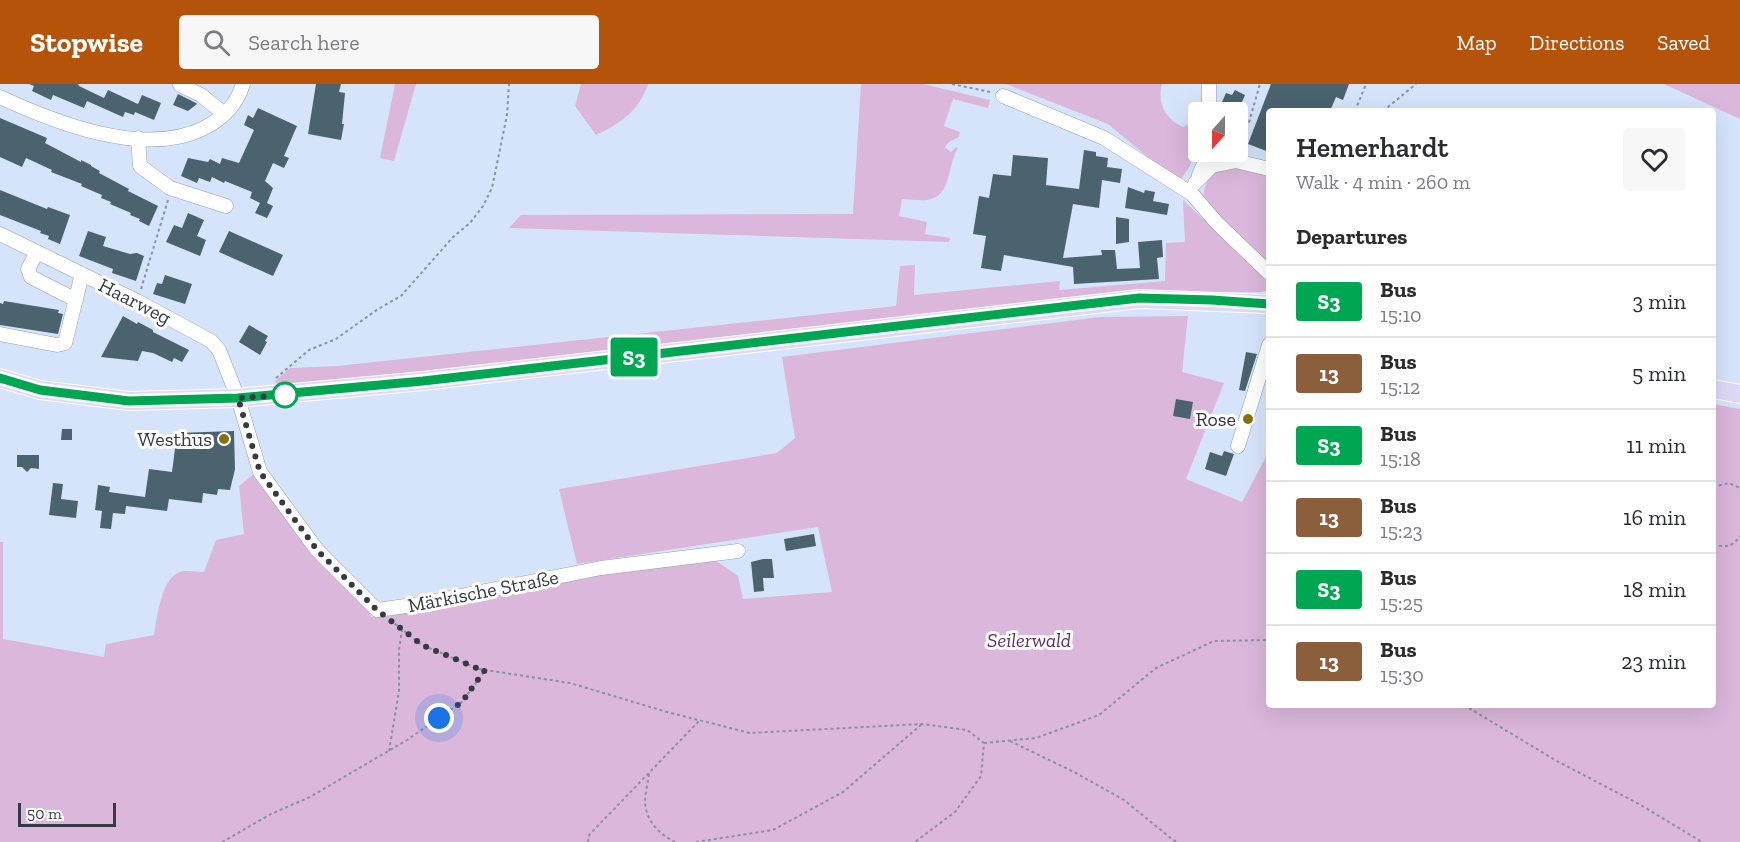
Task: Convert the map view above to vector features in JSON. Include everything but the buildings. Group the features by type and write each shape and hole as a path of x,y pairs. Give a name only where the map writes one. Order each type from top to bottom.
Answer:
{"main road":[{"path":"0,378 40,390 129,401 238,398 423,381 1139,298 1266,304"},
{"path":"1716,390 1740,394"}],"street":[{"path":"0,97 57,121 86,129 138,138 173,139 193,134 212,124 236,99 243,84"},
{"path":"180,85 196,92 224,114"},
{"path":"1209,85 1209,102"},
{"path":"1003,96 1104,138 1194,189 1217,223 1266,270"},
{"path":"138,138 140,166 170,188 226,206"},
{"path":"1194,189 1212,166 1236,161 1266,168"},
{"path":"1194,189 1205,162"},
{"name":"Haarweg","path":"0,234 211,340 219,350 238,398"},
{"path":"37,252 28,269 31,278 76,300"},
{"path":"0,333 62,344 67,339 82,274"},
{"path":"1238,446 1266,355"},
{"path":"238,398 260,472 317,550 377,610"},
{"name":"Märkische Straße","path":"377,610 420,604 601,568 738,551"}],"path":[{"path":"266,396 273,381 309,350 336,339 378,309 401,296 453,237 470,223 483,206 492,188 507,116 509,84"},
{"path":"952,84 1003,96"},
{"path":"1248,122 1260,84"},
{"path":"1356,108 1366,84"},
{"path":"1387,108 1416,84"},
{"path":"137,301 161,226 170,188"},
{"path":"1716,485 1729,483 1740,488"},
{"path":"1716,545 1728,547 1740,536"},
{"path":"377,610 422,645 479,669 570,683 750,733 922,724 967,730 984,743 1036,738 1099,715 1156,668 1214,641 1266,640"},
{"path":"388,751 399,691 399,650 402,630"},
{"path":"222,842 271,814 310,797 388,751 462,702 485,670"},
{"path":"1469,708 1555,760 1639,804 1702,842"},
{"path":"588,842 590,835 700,720"},
{"path":"696,842 773,830 843,792 922,724"},
{"path":"1008,740 1074,772 1124,800 1173,840 1179,842"},
{"path":"915,842 955,812 981,776 984,743"},
{"path":"649,774 645,802 650,821 663,836 675,842"}],"green space":[{"path":"395,84 416,84 394,161 380,158"},
{"path":"581,84 648,84 640,102 628,115 596,135 575,106"},
{"path":"861,84 923,84 990,100 988,108 953,99 944,126 960,132 959,137 945,147 951,152 956,147 958,148 945,187 935,198 902,199 899,216 927,222 925,234 950,238 949,242 509,228 521,215 853,214"},
{"path":"1006,84 1162,84 1161,98 1167,115 1183,127 1188,124 1188,162 1191,162 1187,171 1181,179 1172,177 1108,124"},
{"path":"1664,84 1740,84 1740,119"},
{"path":"1232,166 1266,172 1266,261 1233,233 1203,197 1208,180 1219,171"},
{"path":"1183,200 1266,278 1266,291 1141,293 1056,299 287,387 279,386 275,381 290,368 337,366 896,306 900,266 915,265 914,295 1060,281 1059,290 1165,281 1166,243 1185,242"},
{"name":"Seilerwald","path":"1188,316 1182,372 1224,383 1186,479 1242,502 1266,457 1266,708 1716,708 1716,405 1740,409 1740,842 0,842 0,542 3,542 3,639 104,657 106,644 154,635 161,599 168,582 182,571 204,572 216,540 244,534 239,486 255,473 371,617 423,610 607,572 715,560 738,576 743,599 832,592 818,527 577,564 559,489 777,453 795,438 782,357 1100,317"}],"bus line":[{"name":"S3","path":"0,378 40,390 129,401 238,398 423,381 1139,298 1266,304"}],"place":[{"name":"Rose","path":"1248,419"},
{"name":"Westhus","path":"224,439"}],"route":[{"path":"285,395 238,398 260,472 317,550 377,610 422,645 485,670 462,702 439,718"}]}
